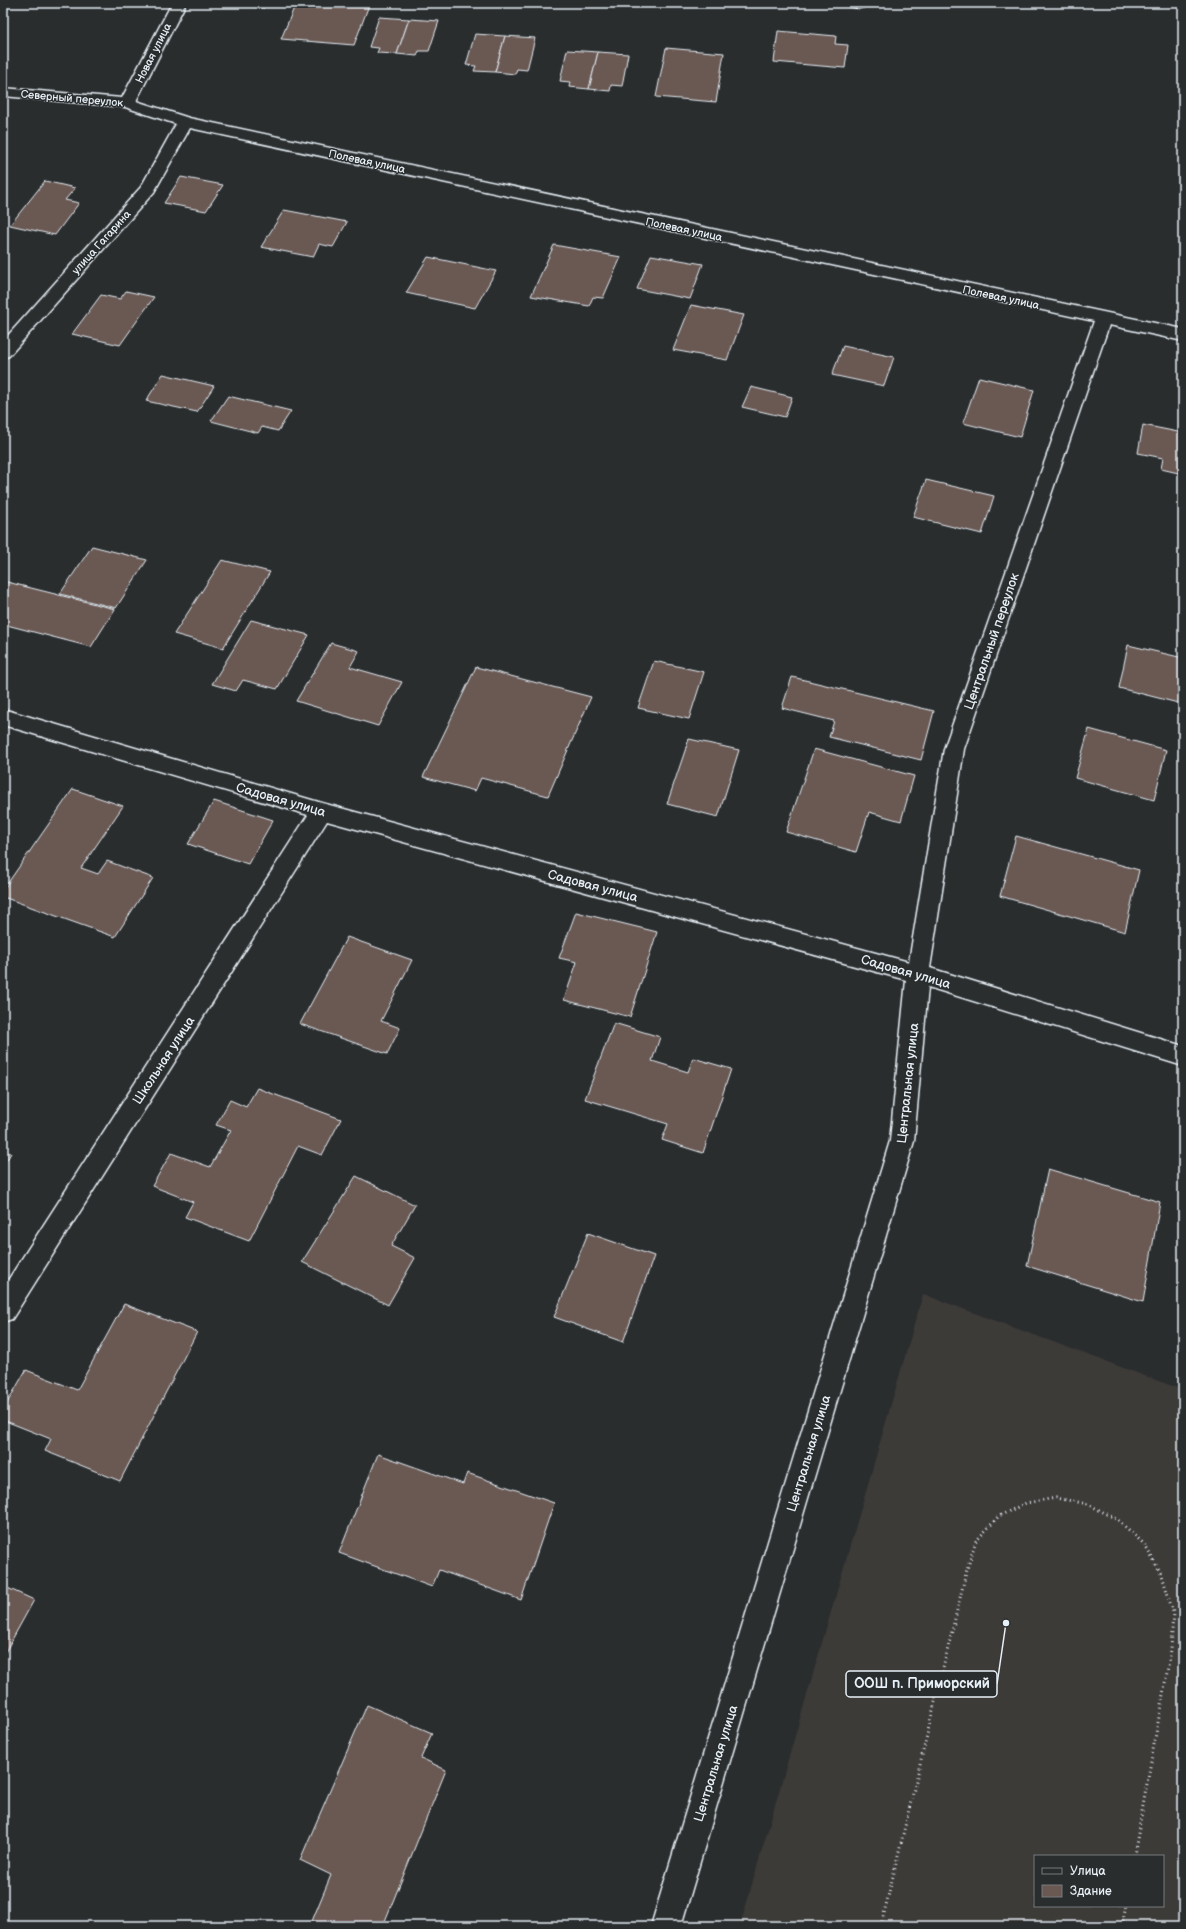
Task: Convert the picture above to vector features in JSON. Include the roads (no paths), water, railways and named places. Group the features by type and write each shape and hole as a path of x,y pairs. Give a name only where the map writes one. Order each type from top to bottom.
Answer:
{"street":[{"name":"Новая улица","path":"128,102 179,3"},
{"name":"Северный переулок","path":"3,92 128,102 185,122"},
{"name":"Полевая улица","path":"185,122 1183,335"},
{"name":"улица Гагарина","path":"3,352 148,189 185,122"},
{"name":"Центральный переулок","path":"918,974 954,749 1103,318"},
{"name":"Садовая улица","path":"3,717 322,811 918,974 1183,1056"},
{"name":"Школьная улица","path":"3,1310 322,811"},
{"name":"Центральная улица","path":"666,1926 902,1141 918,974"}],"place":[{"name":"ООШ п. Приморский","path":"1006,1623"}]}
